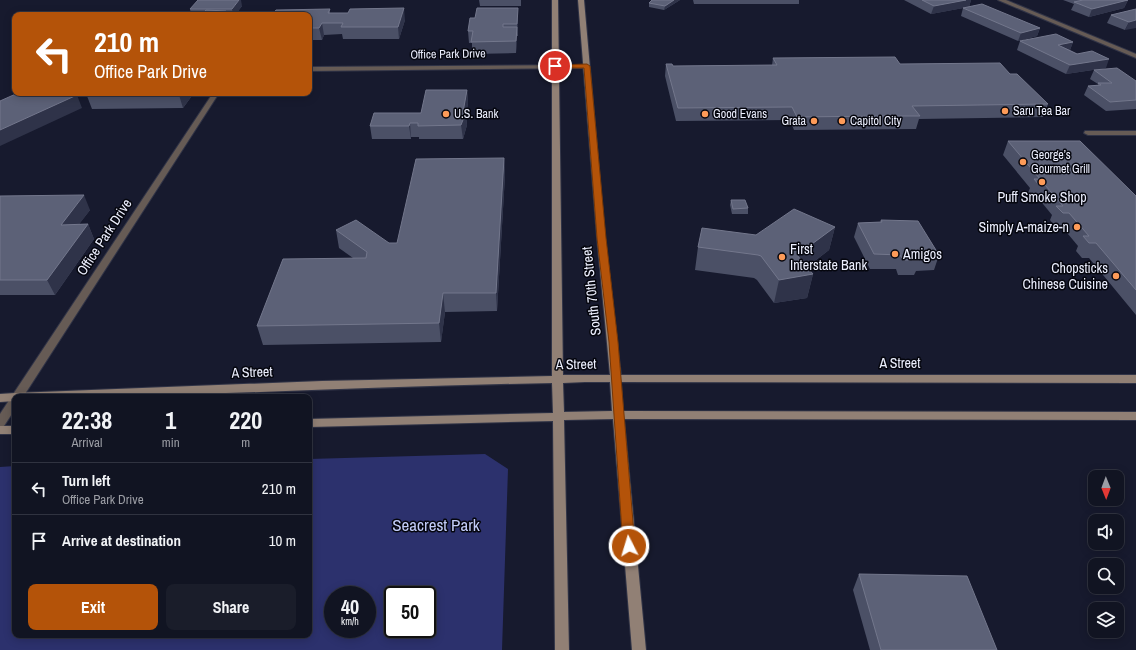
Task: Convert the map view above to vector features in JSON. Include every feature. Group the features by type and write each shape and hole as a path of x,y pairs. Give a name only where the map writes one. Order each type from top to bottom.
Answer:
{"main road":[{"path":"554,0 562,650"},
{"name":"South 70th Street","path":"581,0 602,238 613,342 639,650"},
{"name":"A Street","path":"96,394 216,388 615,378 1136,379"},
{"name":"A Street","path":"0,398 12,398"},
{"path":"312,422 618,415 1136,416"},
{"path":"0,430 12,430"}],"street":[{"path":"1001,0 1136,56"},
{"name":"Office Park Drive","path":"312,69 587,66"},
{"name":"Office Park Drive","path":"19,394 214,96"},
{"path":"1088,134 1136,133"},
{"name":"Office Park Drive","path":"0,423 12,404"}],"green space":[{"name":"Seacrest Park","path":"485,454 508,469 502,650 0,650 0,467 12,466 12,638 312,638 312,459"}],"building":[{"path":"198,0 239,0 232,9 190,9"},
{"path":"652,0 674,0 665,6 649,3"},
{"path":"922,0 966,0 934,6"},
{"path":"1083,0 1128,0 1092,9 1074,2"},
{"path":"982,4 1040,28 1021,33 963,8"},
{"path":"404,8 398,27 341,27 343,23 322,23 319,28 312,28 312,12 274,12 276,10 330,9 328,13 348,13 350,9"},
{"path":"477,8 518,8 517,24 503,24 503,27 517,27 516,41 471,42 473,31 468,31 470,18 475,18"},
{"path":"1136,9 1136,20 1129,22 1111,15"},
{"path":"206,10 226,11 225,12 204,12"},
{"path":"1056,34 1073,42 1058,45 1077,54 1092,51 1109,59 1070,65 1020,41"},
{"path":"895,57 900,64 1000,63 1010,74 1017,74 1048,104 912,106 920,116 797,117 792,107 678,108 666,64 672,64 673,66 777,65 773,58"},
{"path":"1117,68 1136,81 1136,100 1110,102 1088,86 1101,85 1098,83 1112,83 1094,70"},
{"path":"426,90 467,90 463,112 466,112 461,125 418,126 418,123 410,123 409,126 370,126 374,113 421,113"},
{"path":"12,96 75,96 0,130 0,101"},
{"path":"1008,141 1080,141 1136,196 1136,290 1096,243 1089,243 1083,236 1089,236 1069,213 1063,213 1056,206 1063,206 1045,185 1039,185 1034,179 1040,179"},
{"path":"504,158 496,293 443,293 439,323 257,326 283,259 366,258 367,252 336,230 356,220 389,243 397,243 416,159"},
{"path":"84,195 61,225 88,224 47,280 0,280 0,196"},
{"path":"731,200 745,200 748,208 733,209"},
{"path":"794,209 835,227 797,255 813,274 779,280 761,256 698,247 702,228 756,235"},
{"path":"881,220 918,221 939,255 917,256 919,260 903,260 900,255 874,254 858,223 882,222"},
{"path":"859,574 967,576 997,650 881,650"}],"place":[{"name":"Saru Tea Bar","path":"1005,111"},
{"name":"U.S. Bank","path":"446,114"},
{"name":"Good Evans","path":"705,114"},
{"name":"Grata","path":"814,121"},
{"name":"Capitol City","path":"842,121"},
{"name":"George’s Gourmet Grill","path":"1023,162"},
{"name":"Puff Smoke Shop","path":"1042,182"},
{"name":"Simply A-maize-n","path":"1077,227"},
{"name":"Amigos","path":"895,254"},
{"name":"First Interstate Bank","path":"782,257"},
{"name":"Chopsticks Chinese Cuisine","path":"1116,276"}],"route":[{"path":"555,66 587,66 613,342 629,546"}]}
